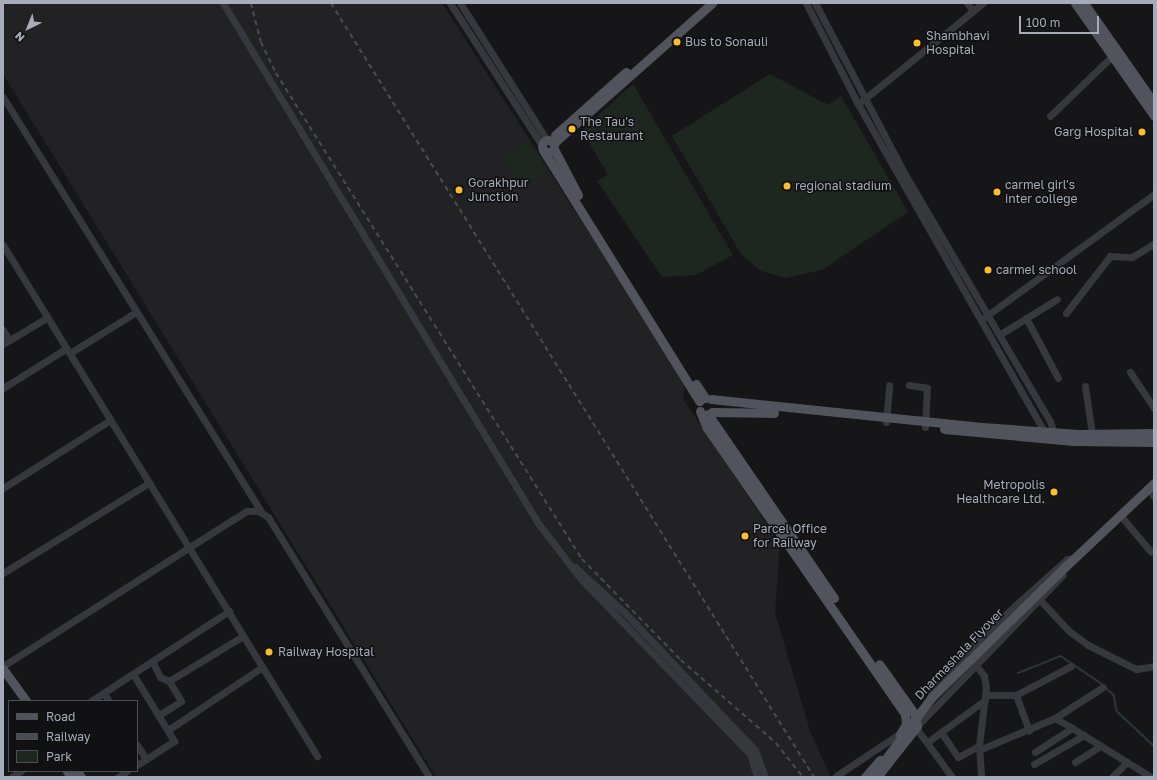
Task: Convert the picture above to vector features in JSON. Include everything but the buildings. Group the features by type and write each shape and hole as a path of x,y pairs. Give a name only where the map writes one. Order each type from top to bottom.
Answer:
{"main road":[{"path":"548,145 705,3"},
{"path":"548,145 712,3"},
{"path":"1075,3 1111,57 1154,116"},
{"path":"1084,3 1154,103"},
{"path":"548,145 705,399 707,428 905,714 906,724 900,734 865,777"},
{"path":"705,399 707,413 914,713 916,727 878,777"},
{"path":"705,399 732,404 925,424 1154,442"},
{"path":"707,413 886,419"},
{"path":"1051,435 1154,433"},
{"name":"Dharmashala Flyover","path":"872,777 931,698 1151,485"},
{"path":"3,669 25,700"}],"street":[{"path":"223,3 515,486 573,566 750,754 757,777"},
{"path":"450,3 548,145"},
{"path":"460,3 548,145"},
{"path":"806,3 1051,435"},
{"path":"815,3 861,102"},
{"path":"967,3 973,11"},
{"path":"861,102 983,3"},
{"path":"1050,116 1111,57"},
{"path":"3,97 261,512 268,517 429,777"},
{"path":"984,318 1154,194"},
{"path":"1066,313 1110,256 1132,257 1154,244"},
{"path":"3,245 317,756"},
{"path":"999,335 1057,299"},
{"path":"3,388 136,312"},
{"path":"3,330 6,342 48,317"},
{"path":"984,318 999,335 1051,435"},
{"path":"1026,318 1058,378"},
{"path":"1130,372 1154,408"},
{"path":"886,419 888,385"},
{"path":"909,385 927,388 925,424"},
{"path":"1085,386 1092,434"},
{"path":"3,488 110,420"},
{"path":"3,573 149,483"},
{"path":"1151,485 1154,498"},
{"path":"3,666 247,511 261,512"},
{"path":"1120,515 1151,552"},
{"path":"914,713 965,653 1067,559 1074,558 1072,565 975,663 916,727 929,741 952,777"},
{"path":"573,566 624,612 755,750 765,777"},
{"path":"1039,599 1069,631 1088,645 1136,669 1154,666"},
{"path":"93,700 229,612"},
{"path":"169,680 244,636"},
{"path":"965,653 975,663 984,676 986,697 979,748 981,777"},
{"path":"152,662 160,677 169,680 182,701 159,715"},
{"path":"929,741 986,697 1016,695 1071,666"},
{"path":"168,730 262,668"},
{"path":"133,674 174,741 138,764"},
{"path":"941,732 958,757 979,748 1029,731 1055,718 1103,687"},
{"path":"104,693 108,700"},
{"path":"1016,695 1029,731"},
{"path":"1055,718 1127,762 1146,776"},
{"path":"1035,752 1072,728"},
{"path":"836,776 900,734"},
{"path":"1034,764 1084,735"},
{"path":"1075,762 1101,746"},
{"path":"138,747 146,759"},
{"path":"1112,777 1127,762"}],"shaded area":[{"path":"3,3 442,3 685,383 683,399 780,544 775,613 810,731 831,777 436,777 3,74"}],"green space":[{"path":"770,74 828,105 841,96 908,212 822,270 785,278 761,271 741,254 672,136"},
{"path":"633,84 733,255 696,275 662,277 597,181 608,175 582,130"},
{"path":"528,140 548,171 521,187 503,157"}],"waterway":[{"path":"1018,673 1061,656 1102,684"},
{"path":"1106,688 1114,695 1117,711 1154,746"}],"railway":[{"path":"251,3 261,42 276,73 582,559 681,660 776,743 803,777"},
{"path":"331,3 814,777"}],"place":[{"name":"Bus to Sonauli","path":"677,42"},
{"name":"Shambhavi Hospital","path":"917,43"},
{"name":"The Tau's Restaurant","path":"572,129"},
{"name":"Garg Hospital","path":"1142,132"},
{"name":"regional stadium","path":"787,186"},
{"name":"Gorakhpur Junction","path":"459,190"},
{"name":"carmel girl's inter college","path":"997,192"},
{"name":"carmel school","path":"988,270"},
{"name":"Metropolis Healthcare Ltd.","path":"1054,492"},
{"name":"Parcel Office for Railway","path":"745,536"},
{"name":"Railway Hospital","path":"269,652"}]}
